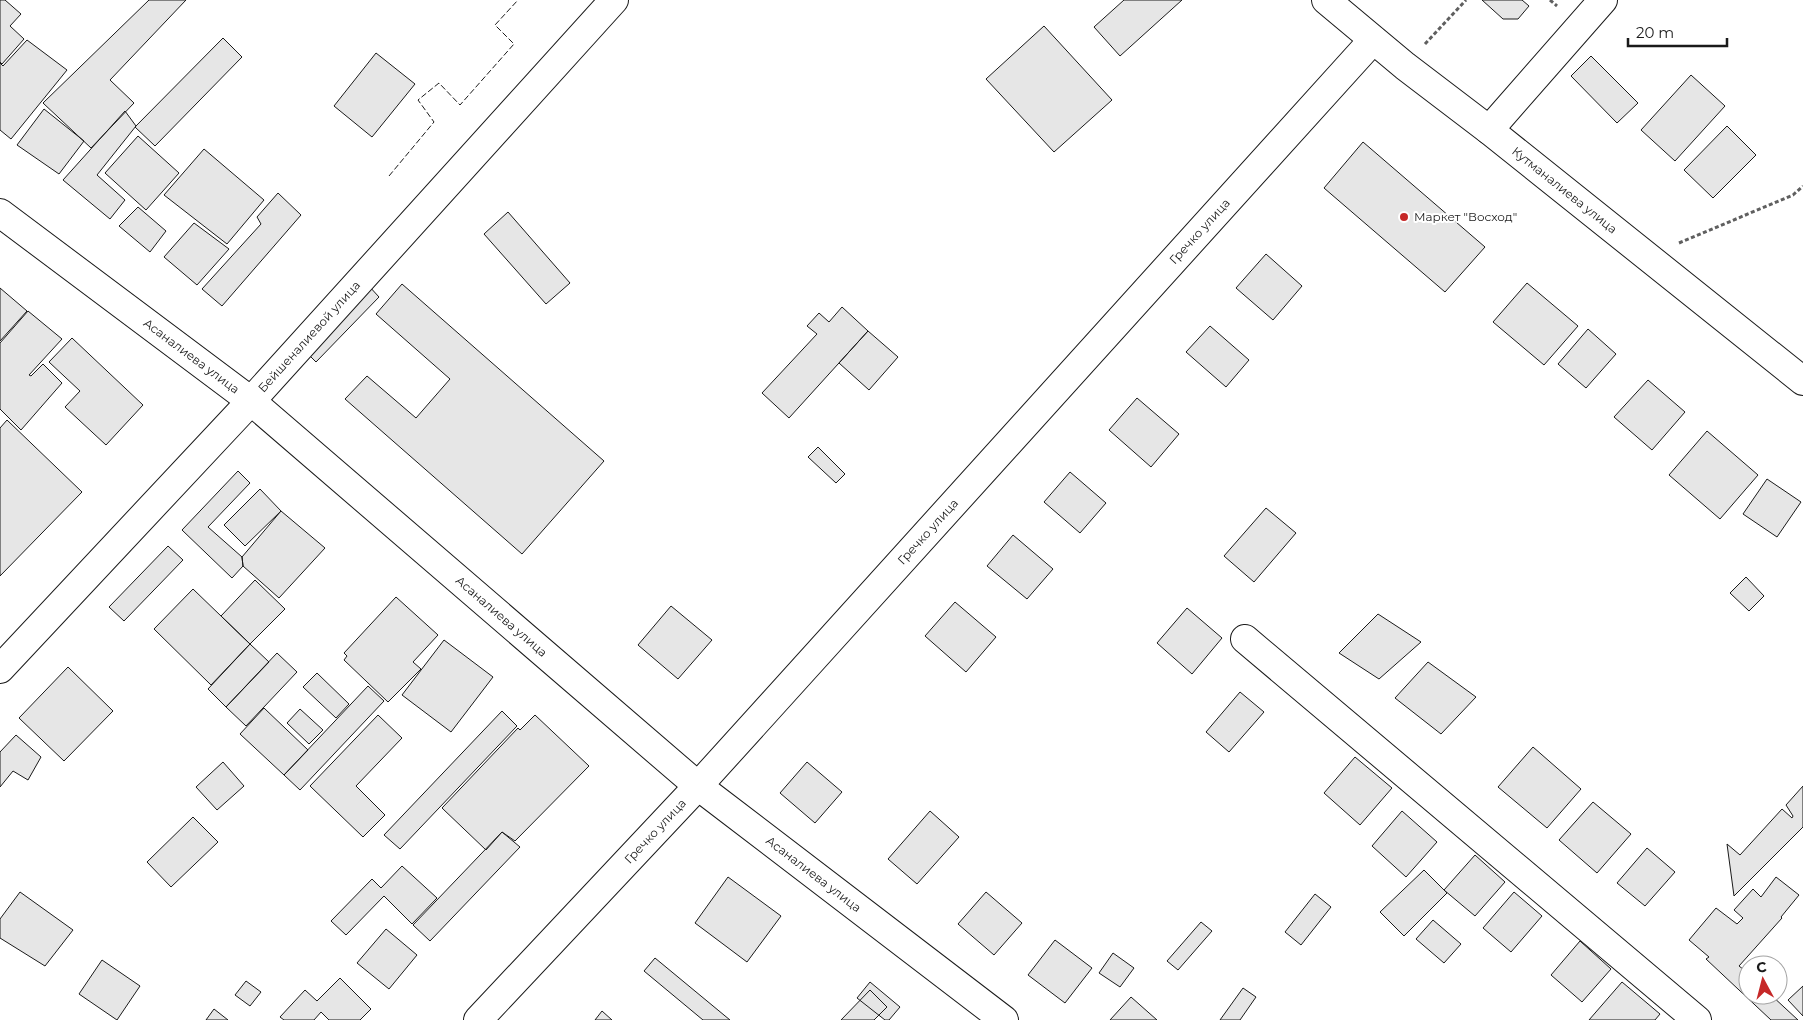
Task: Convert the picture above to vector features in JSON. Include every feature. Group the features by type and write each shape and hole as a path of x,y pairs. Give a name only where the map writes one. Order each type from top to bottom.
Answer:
{"street":[{"name":"Бейшеналиевой улица","path":"0,669 251,401 614,0"},
{"name":"Кутманалиева улица","path":"1326,0 1405,66 1803,382"},
{"path":"1488,130 1603,0"},
{"name":"Гречко улица","path":"478,1020 698,786 1373,40"},
{"name":"Асаналиева улица","path":"0,213 251,401 698,786 1004,1020"},
{"path":"1245,640 1697,1020"}],"path":[{"path":"1405,66 1466,0"},
{"path":"1647,257 1793,195 1803,186"}],"building":[{"path":"0,0 5,0 21,14 10,26 24,39 2,64 0,62"},
{"path":"149,0 186,0 110,80 134,103 91,148 43,103"},
{"path":"1124,0 1182,0 1120,56 1094,27"},
{"path":"1482,0 1522,0 1529,6 1518,19 1503,19"},
{"path":"1044,26 1112,100 1054,152 986,79"},
{"path":"223,38 242,57 155,146 135,127"},
{"path":"27,40 67,70 11,139 0,130 0,63 3,66"},
{"path":"376,53 415,84 372,137 334,106"},
{"path":"1591,56 1638,103 1617,123 1571,76"},
{"path":"1691,75 1725,106 1675,161 1641,130"},
{"path":"44,109 84,141 59,174 17,145"},
{"path":"125,111 136,126 97,175 125,200 110,219 63,180"},
{"path":"1727,126 1756,155 1713,198 1684,170"},
{"path":"138,136 179,173 146,210 105,173"},
{"name":"Маркет \"Восход\"","path":"1363,142 1485,247 1445,292 1324,188"},
{"path":"204,149 264,200 227,244 164,195"},
{"path":"278,193 301,215 222,306 202,289 261,224 257,217"},
{"path":"138,207 166,231 150,252 119,226"},
{"path":"508,212 570,283 546,304 484,234"},
{"path":"194,223 229,249 197,285 164,257"},
{"path":"1266,254 1302,286 1273,320 1236,288"},
{"path":"1527,283 1578,326 1544,365 1493,322"},
{"path":"402,284 604,461 522,554 345,399 367,376 416,418 450,379 376,314"},
{"path":"368,285 379,297 316,362 305,351"},
{"path":"0,288 27,311 0,341"},
{"path":"842,307 868,331 789,418 762,393 817,334 807,326 819,313 829,322"},
{"path":"28,311 62,339 29,375 31,376 43,364 62,383 21,430 0,409 0,343"},
{"path":"1210,326 1249,360 1226,387 1186,352"},
{"path":"1588,329 1616,354 1586,388 1558,364"},
{"path":"868,331 898,357 869,390 839,363"},
{"path":"72,338 143,405 106,445 65,407 80,391 49,362"},
{"path":"1648,380 1685,412 1652,450 1614,417"},
{"path":"1137,398 1179,434 1151,467 1109,430"},
{"path":"7,420 82,492 0,576 0,428"},
{"path":"1707,431 1758,475 1720,519 1669,475"},
{"path":"818,447 845,474 836,483 808,457"},
{"path":"238,471 250,483 208,527 242,557 243,566 232,578 182,530"},
{"path":"1070,472 1106,503 1080,533 1044,502"},
{"path":"1767,479 1801,502 1777,537 1743,514"},
{"path":"260,489 281,511 245,546 224,525"},
{"path":"1266,508 1296,533 1254,582 1224,556"},
{"path":"281,511 325,548 279,598 243,566 242,557"},
{"path":"1013,535 1053,569 1027,599 987,566"},
{"path":"168,546 183,560 124,621 109,607"},
{"path":"1746,577 1764,596 1749,611 1730,593"},
{"path":"255,580 285,609 250,644 221,616"},
{"path":"193,589 250,644 211,685 154,629"},
{"path":"396,597 438,635 413,662 421,669 388,702 344,660 347,656 344,653"},
{"path":"955,602 996,637 966,672 925,636"},
{"path":"671,606 712,640 678,679 638,645"},
{"path":"1187,608 1222,638 1192,674 1157,643"},
{"path":"1378,614 1421,642 1379,679 1339,653"},
{"path":"444,640 493,677 451,732 402,695"},
{"path":"250,644 269,662 226,707 208,689"},
{"path":"277,653 297,672 246,726 226,707"},
{"path":"1428,662 1476,697 1441,734 1395,698"},
{"path":"68,667 113,711 64,761 19,718"},
{"path":"317,673 349,704 336,718 303,687"},
{"path":"368,686 384,701 300,790 284,775"},
{"path":"1240,692 1264,712 1229,752 1206,732"},
{"path":"264,708 308,750 284,775 240,734"},
{"path":"300,709 323,730 309,744 287,723"},
{"path":"502,711 517,726 400,849 384,835"},
{"path":"378,715 402,738 356,786 385,815 363,837 310,786"},
{"path":"535,715 589,766 515,841 502,832 486,850 442,808 518,728 520,730"},
{"path":"16,735 41,757 28,780 13,771 0,787 0,752"},
{"path":"1533,747 1581,789 1547,828 1498,787"},
{"path":"1355,757 1392,788 1360,825 1324,793"},
{"path":"223,762 244,786 217,810 196,787"},
{"path":"807,762 842,792 815,823 780,793"},
{"path":"1803,786 1803,827 1734,896 1727,844 1740,855 1782,809 1792,818 1793,816 1786,805"},
{"path":"1593,802 1631,834 1597,873 1559,840"},
{"path":"930,811 959,837 917,884 888,859"},
{"path":"1402,811 1437,842 1406,877 1372,846"},
{"path":"193,817 218,842 171,887 147,862"},
{"path":"502,832 520,847 430,941 413,925"},
{"path":"1647,848 1675,872 1645,906 1617,883"},
{"path":"1475,855 1505,882 1475,916 1444,890"},
{"path":"402,866 437,898 412,924 384,896 346,935 331,921 372,879 381,888"},
{"path":"1424,870 1447,893 1404,936 1380,912"},
{"path":"728,877 781,916 747,962 695,923"},
{"path":"1776,877 1799,895 1782,918 1749,955 1738,955 1738,989 1706,959 1709,957 1689,940 1716,908 1737,924 1743,918 1734,910 1753,889 1761,897"},
{"path":"20,892 73,930 45,966 0,938 0,919"},
{"path":"986,892 1022,923 994,955 958,924"},
{"path":"1514,892 1542,916 1511,952 1483,928"},
{"path":"1315,894 1331,907 1301,945 1285,932"},
{"path":"1433,920 1461,944 1444,963 1416,939"},
{"path":"1201,922 1212,931 1178,970 1167,961"},
{"path":"386,929 417,955 389,989 357,963"},
{"path":"1055,940 1092,968 1065,1003 1028,975"},
{"path":"1580,941 1611,969 1582,1002 1551,975"},
{"path":"1113,953 1134,968 1120,987 1099,973"},
{"path":"655,958 730,1020 703,1020 644,971"},
{"path":"102,960 140,986 117,1020 79,994"},
{"path":"340,978 371,1009 360,1020 329,1020 321,1012 314,1020 284,1020 280,1017 305,990 317,1001"},
{"path":"246,981 261,992 250,1006 235,995"},
{"path":"870,982 900,1007 889,1020 885,1020 857,998"},
{"path":"1622,982 1660,1014 1655,1020 1589,1020"},
{"path":"1803,986 1803,1016 1788,1000"},
{"path":"1243,988 1256,997 1240,1020 1220,1020"},
{"path":"870,990 887,1007 874,1020 841,1020"},
{"path":"1131,997 1157,1020 1110,1020"},
{"path":"1755,1005 1782,1005 1798,1020 1771,1020"},
{"path":"214,1009 228,1020 206,1020"},
{"path":"602,1011 612,1020 595,1020"}],"fence":[{"path":"389,176 434,122 418,100 439,83 460,105 514,44 495,25 518,0"}],"place":[{"name":"Маркет \"Восход\"","path":"1404,217"}]}
